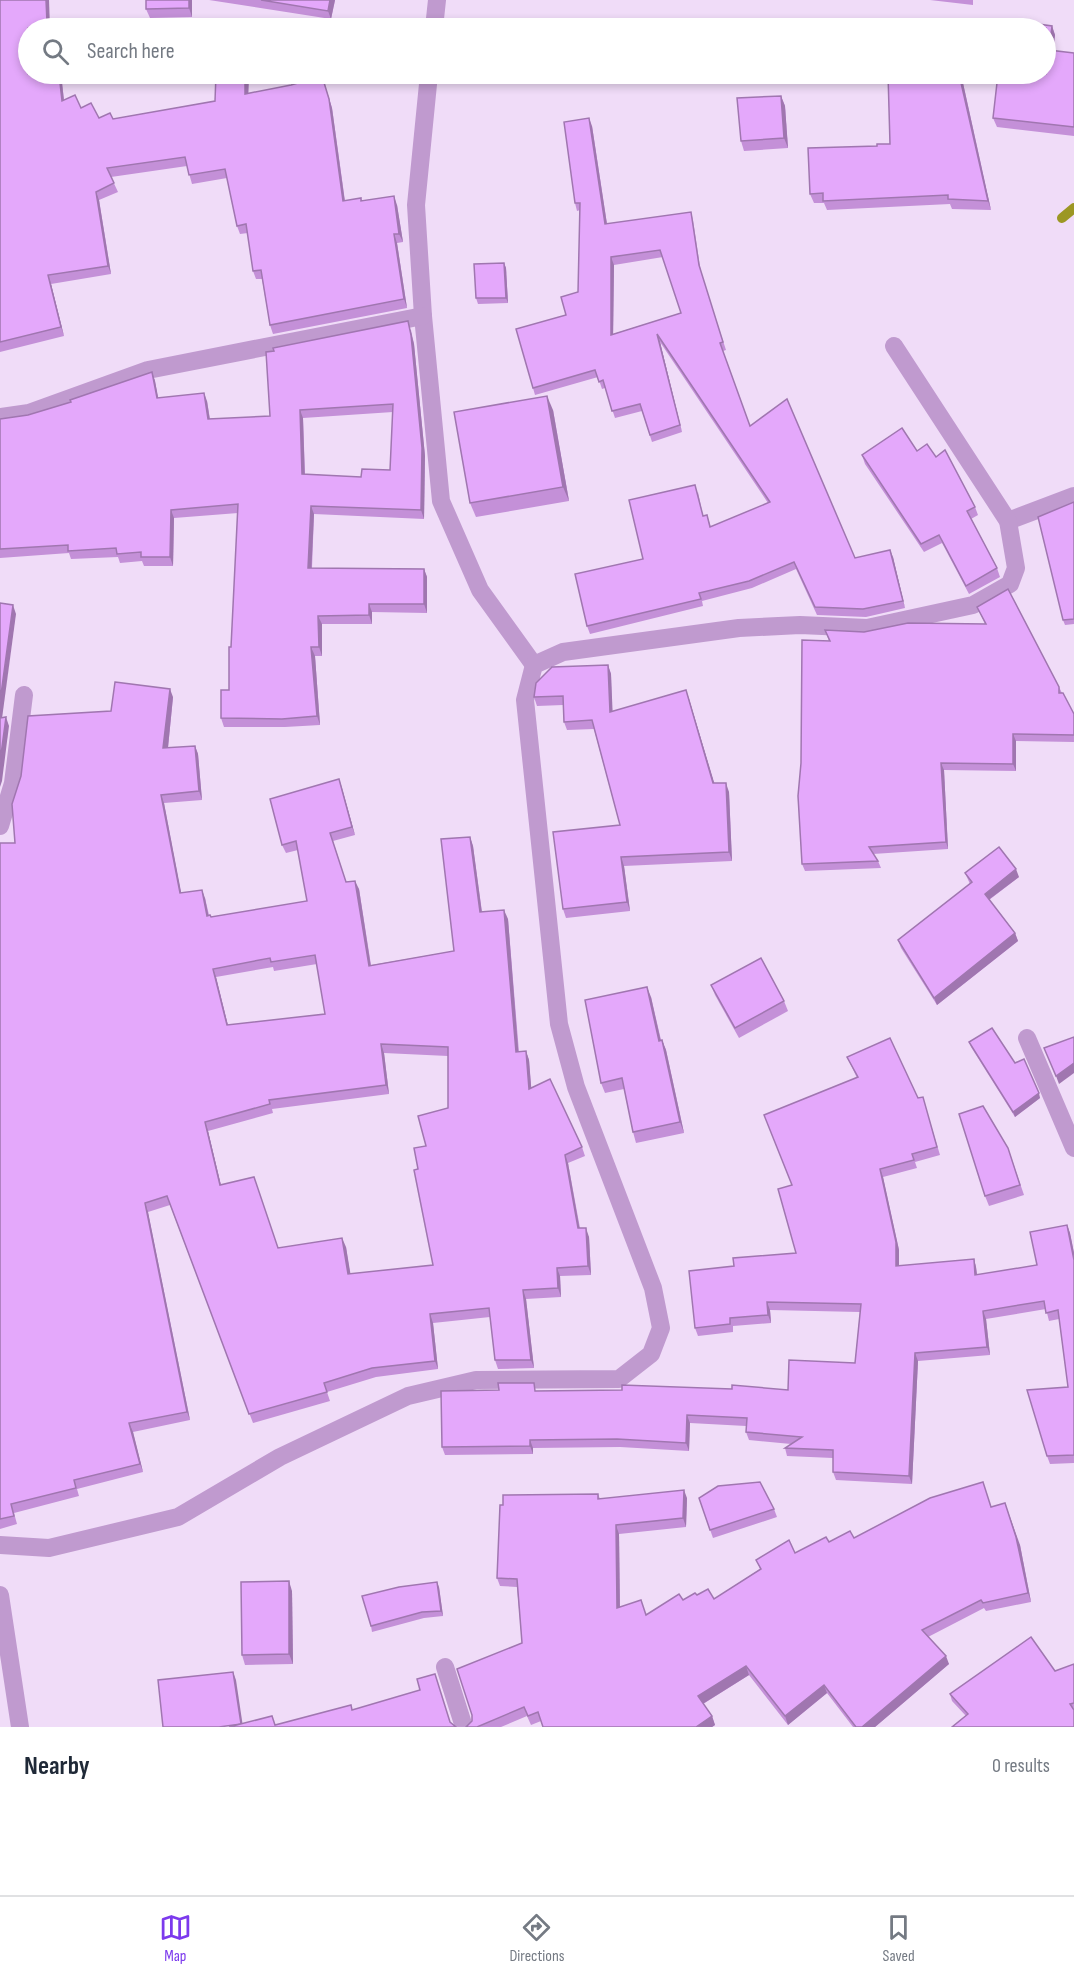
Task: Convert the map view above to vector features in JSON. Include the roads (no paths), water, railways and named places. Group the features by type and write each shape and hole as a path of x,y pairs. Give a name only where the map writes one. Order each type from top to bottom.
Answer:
{"street":[{"path":"435,18 437,0"},
{"path":"428,84 416,205 423,316 441,501 480,590 534,665"},
{"path":"0,417 29,413 148,370 423,316"},
{"path":"534,665 563,652 727,630 800,625 867,628 973,606 1010,584 1016,568 1008,521 894,346"},
{"path":"1008,521 1074,496"},
{"path":"0,1545 49,1548 178,1517 280,1457 408,1396 476,1380 619,1379 651,1354 661,1328 653,1288 576,1087 559,1024 525,700 534,665"},
{"path":"0,826 13,783 24,695"},
{"path":"1028,1038 1074,1148"},
{"path":"0,1595 20,1727"},
{"path":"445,1667 464,1727"}],"waterway":[{"path":"1062,218 1074,208"}]}
